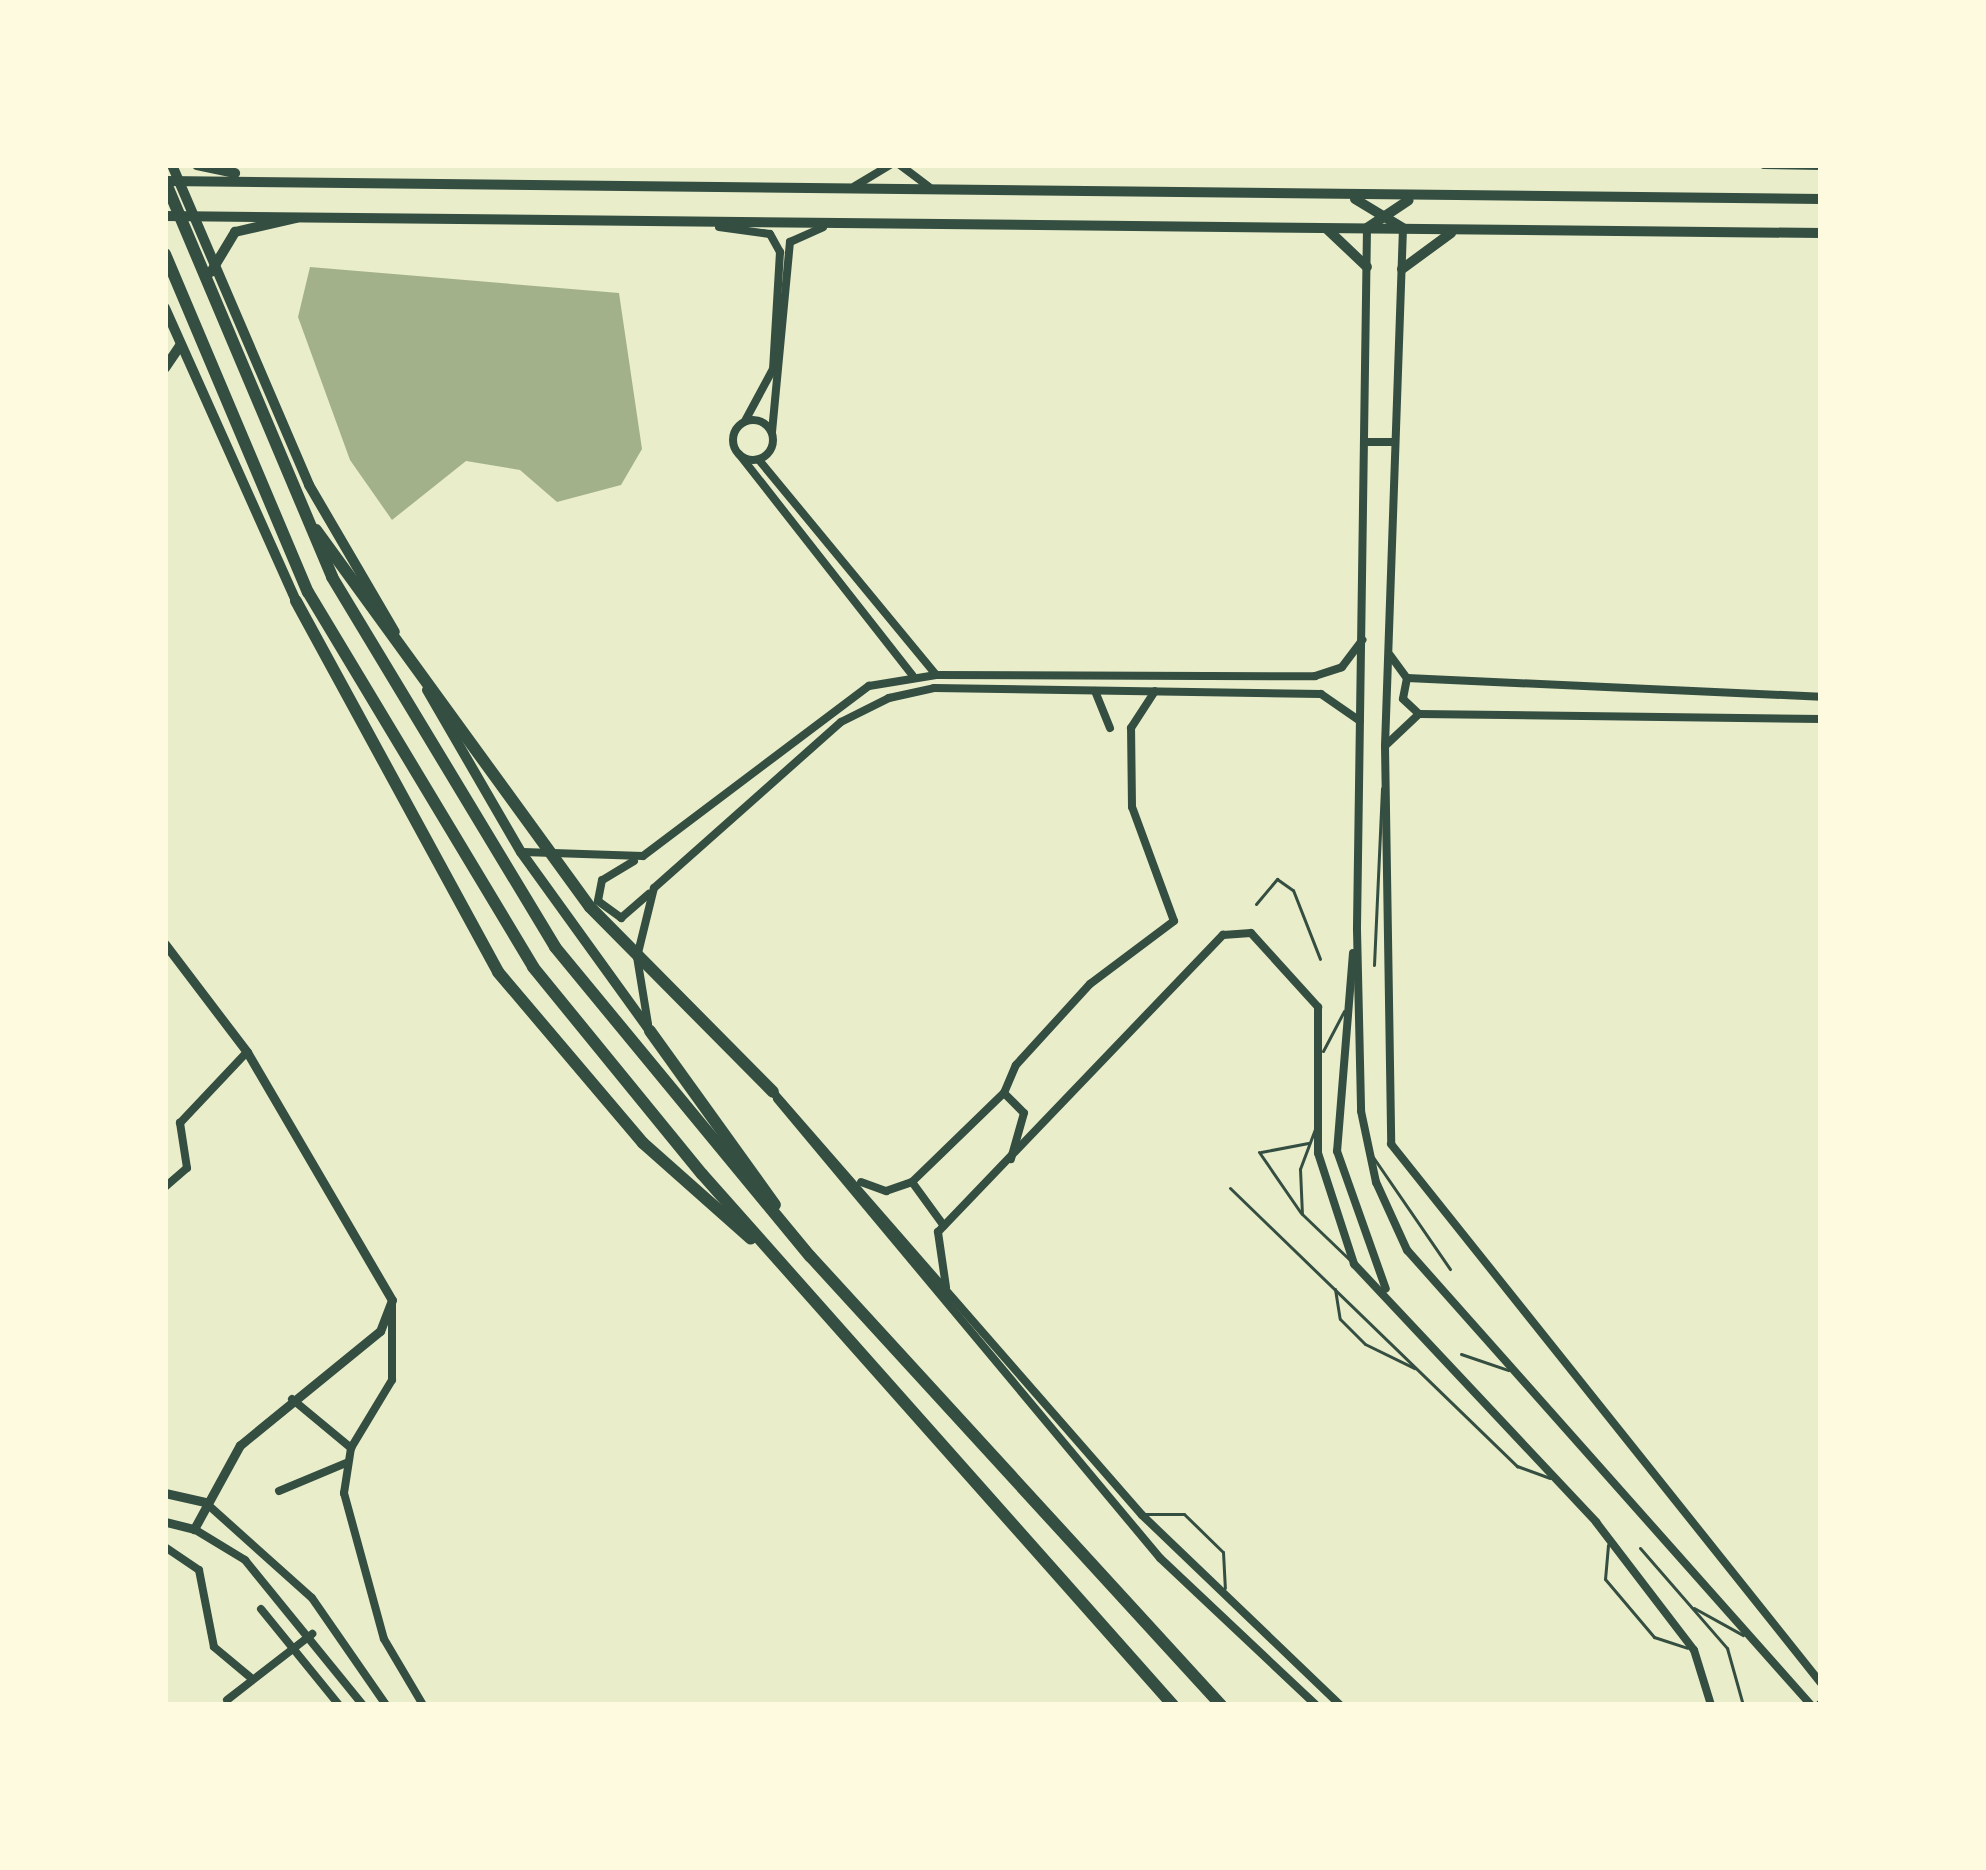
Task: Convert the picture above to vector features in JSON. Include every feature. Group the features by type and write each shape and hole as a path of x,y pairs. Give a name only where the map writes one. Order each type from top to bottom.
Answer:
{"highway":[{"path":"171,175 301,511 555,947 810,1256 1221,1705"},
{"path":"165,254 271,516 417,783 533,967 702,1174 1173,1705"},
{"path":"301,511 590,907 773,1092"},
{"path":"296,601 498,972 643,1143 796,1280"},
{"path":"650,1031 810,1256"},
{"path":"1076,1598 1163,1705"}],"main road":[{"path":"197,165 261,178"},
{"path":"650,1031 521,851 309,485 171,175 1821,199"},
{"path":"1334,194 1383,210 1403,228"},
{"path":"1367,228 1383,210 1436,195"},
{"path":"165,217 188,211 1821,233"},
{"path":"211,272 243,227 329,214"},
{"path":"1323,227 1367,267"},
{"path":"1402,269 1424,244 1466,229"},
{"path":"165,308 296,601"},
{"path":"165,368 180,346"}],"street":[{"path":"853,187 890,165"},
{"path":"899,165 929,187"},
{"path":"1764,165 1821,166"},
{"path":"690,218 770,234 780,252 773,369 746,422 733,436 739,454 912,675"},
{"path":"759,460 772,432 793,235 890,218"},
{"path":"1367,228 1357,930 1365,1142 1407,1250 1812,1703"},
{"path":"1403,228 1385,746 1391,1144 1821,1683"},
{"path":"746,422 772,432"},
{"path":"1365,442 1393,442"},
{"path":"739,454 759,460 936,675"},
{"path":"1360,721 1322,694 1095,691 889,698 841,722 626,917 598,901 602,880 643,856 829,706 912,675 1315,676 1342,667 1363,638"},
{"path":"1389,648 1407,678 1403,699 1419,714 1818,720"},
{"path":"1407,678 1820,696"},
{"path":"1095,691 1110,728"},
{"path":"857,1180 886,1191 912,1182 1004,1093 1016,1065 1090,984 1174,922 1132,807 1131,728 1155,692"},
{"path":"1385,746 1419,714"},
{"path":"521,851 643,856"},
{"path":"650,1031 637,957 654,888"},
{"path":"946,1287 935,1241 944,1226 1236,930 1318,1007 1321,1178 1354,1264 1542,1459 1596,1522 1694,1650 1711,1705"},
{"path":"1357,930 1345,1012 1337,1151 1389,1296"},
{"path":"165,944 247,1052 392,1300 392,1380 346,1463 374,1609 422,1705"},
{"path":"165,1187 187,1168 180,1123 247,1052"},
{"path":"773,1092 857,1180 908,1246 1142,1515 1224,1600 1340,1705"},
{"path":"773,1092 1160,1558 1316,1705"},
{"path":"1004,1093 1024,1113 1010,1160"},
{"path":"912,1182 944,1226"},
{"path":"194,1529 240,1445 380,1331 392,1300"},
{"path":"292,1399 351,1448"},
{"path":"280,1491 346,1463"},
{"path":"165,1493 205,1502 312,1598 386,1705"},
{"path":"165,1522 194,1529 245,1560 312,1634 363,1705"},
{"path":"165,1547 199,1570 214,1647 250,1677"},
{"path":"261,1609 339,1705"},
{"path":"227,1700 250,1677 312,1634"},
{"path":"1312,1681 1331,1705"}],"lane":[{"path":"1374,965 1375,811 1386,776"},
{"path":"1256,904 1277,879 1293,890 1320,959"},
{"path":"1323,1051 1345,1012"},
{"path":"1302,1214 1308,1143 1317,1125"},
{"path":"1365,1142 1450,1269"},
{"path":"1308,1143 1259,1152 1302,1214 1354,1264"},
{"path":"1230,1188 1517,1466 1543,1474 1596,1522"},
{"path":"1335,1289 1340,1319 1366,1344 1416,1368"},
{"path":"1461,1354 1510,1370"},
{"path":"1542,1459 1543,1474"},
{"path":"1142,1515 1174,1508 1223,1552 1224,1600"},
{"path":"1609,1542 1605,1579 1654,1637 1694,1650"},
{"path":"1640,1548 1736,1662 1743,1705"},
{"path":"1690,1606 1750,1639"}],"shaded area":[{"path":"310,267 619,293 642,449 621,485 557,502 520,470 466,461 392,520 350,460 298,317"}]}
